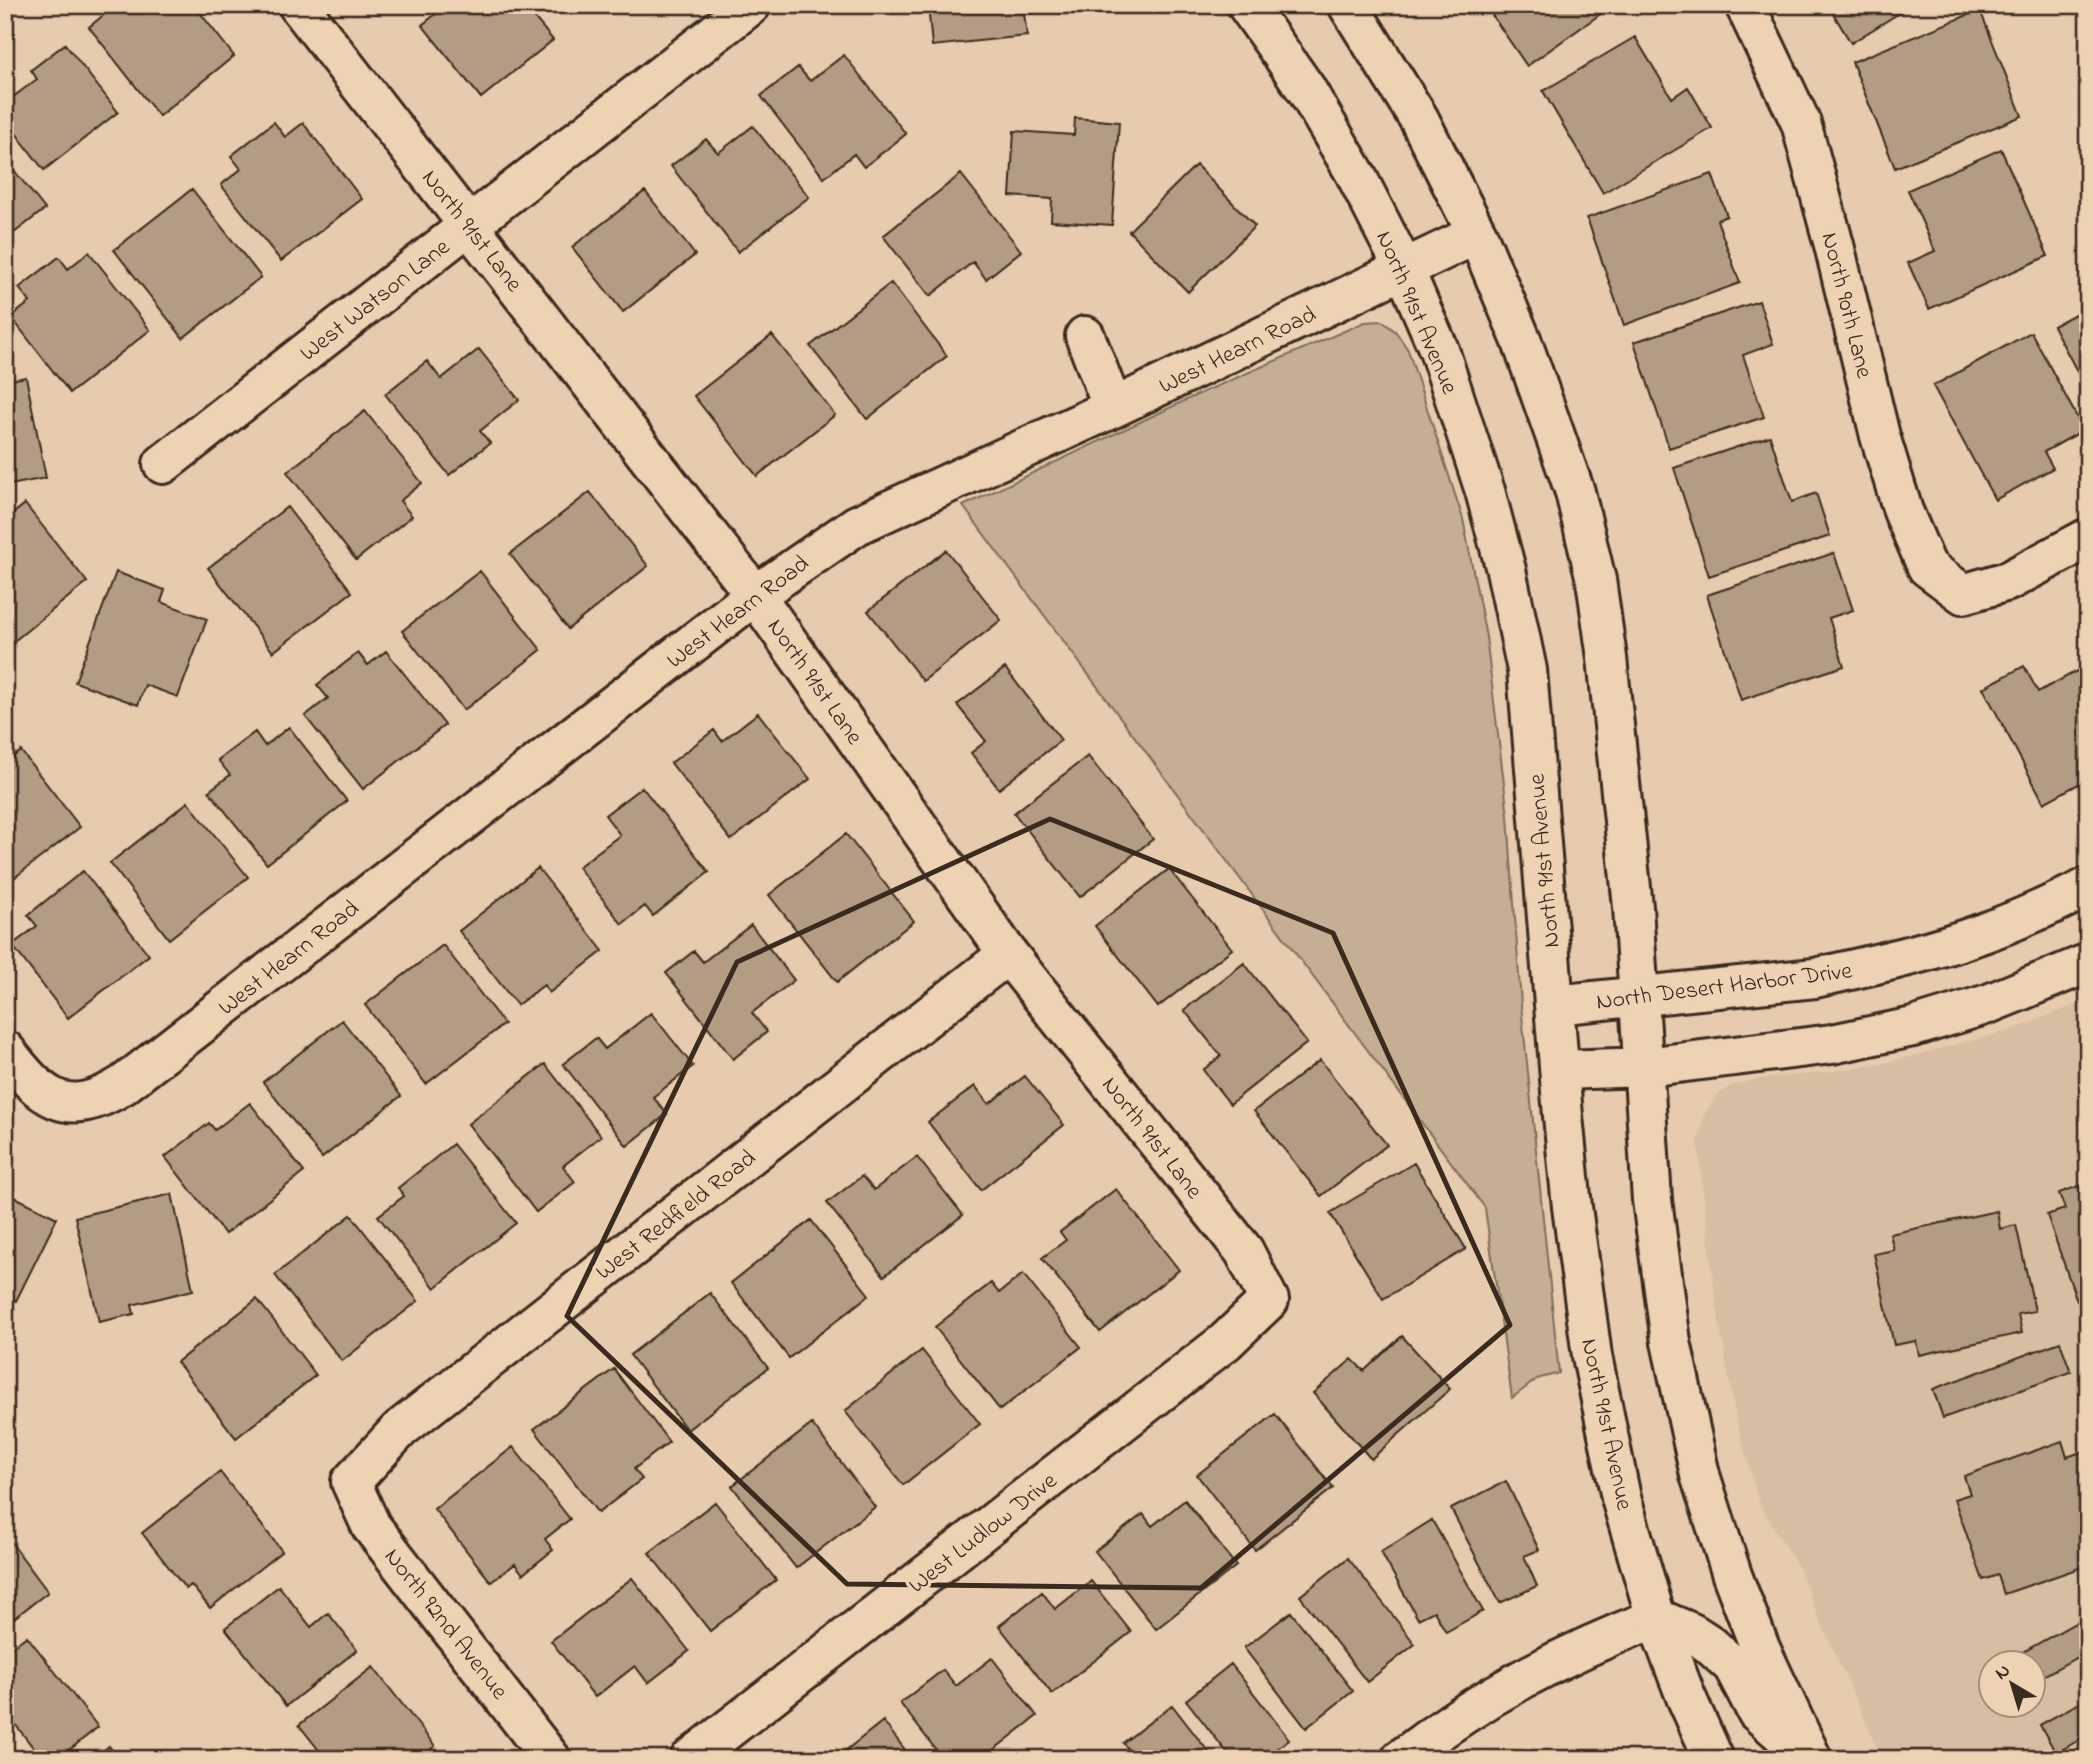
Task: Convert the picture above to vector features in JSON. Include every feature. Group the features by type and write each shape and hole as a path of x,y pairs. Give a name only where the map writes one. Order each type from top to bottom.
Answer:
{"street":[{"name":"North 91st Lane","path":"298,5 755,595 1008,954 1244,1251 1269,1300"},
{"name":"West Watson Lane","path":"163,464 751,5"},
{"name":"North 91st Avenue","path":"1247,5 1306,89 1355,173 1404,269 1439,350 1486,491 1527,670 1572,1207 1592,1356 1621,1498 1656,1618 1686,1697 1714,1759"},
{"path":"1348,5 1419,119 1477,233 1521,339 1575,492 1596,580 1607,657 1640,997 1653,1200 1671,1342 1700,1475 1732,1575 1760,1648 1811,1759"},
{"name":"North 90th Lane","path":"1745,5 1801,122 1880,436 1903,511 1927,567 1963,594 2008,581 2088,538"},
{"name":"West Hearn Road","path":"5,1050 34,1084 51,1096 70,1104 88,1102 107,1095 755,595 857,525 1113,408 1477,233"},
{"path":"1085,336 1113,408"},
{"name":"North Desert Harbor Drive","path":"1555,1005 1815,978 1906,957 1983,933 2088,887"},
{"name":"West Redfield Road","path":"351,1482 400,1429 1008,954"},
{"path":"1561,1070 1645,1068 1832,1044 1913,1027 1988,1004 2088,963"},
{"name":"West Ludlow Drive","path":"690,1759 1225,1342 1269,1300"},
{"name":"North 92nd Avenue","path":"351,1482 371,1526 551,1759"},
{"path":"1401,1759 1443,1726 1488,1697 1601,1640 1656,1618 1692,1633 1709,1644 1733,1666 1757,1712 1811,1759"}],"highlighted area":[{"path":"1050,819 1333,933 1510,1325 1201,1588 847,1584 567,1316 737,962"}],"shaded area":[{"path":"1382,321 1396,332 1408,350 1463,519 1486,637 1508,816 1521,1005 1559,1373 1537,1379 1512,1398 1485,1208 963,506 1201,393 1365,322"},
{"path":"2088,1000 2088,1759 1880,1759 1800,1570 1760,1505 1736,1419 1716,1303 1698,1142 1704,1115 1717,1095 1733,1085 1758,1079 1886,1063 2012,1030"}],"building":[{"path":"116,5 145,5 147,8 151,5 194,5 234,56 159,116 89,27"},
{"path":"447,5 461,5 466,12 475,5 524,5 553,40 481,98 422,25"},
{"path":"928,5 1023,5 1027,36 932,46"},
{"path":"1485,5 1613,5 1527,66"},
{"path":"1828,5 1912,5 1851,43"},
{"path":"1980,10 2022,116 1895,168 1852,62"},
{"path":"1635,37 1672,98 1688,87 1712,128 1603,193 1543,91"},
{"path":"65,44 118,112 44,170 5,119 5,103 37,79 31,70"},
{"path":"844,55 906,134 864,167 854,154 824,178 761,96 798,67 810,81"},
{"path":"1075,118 1119,122 1112,225 1051,221 1052,199 1010,196 1014,131 1074,135"},
{"path":"274,122 285,137 303,123 362,199 281,261 221,185 241,169 231,156"},
{"path":"753,126 809,197 738,252 671,166 706,139 718,153"},
{"path":"2001,149 2048,256 1929,309 1908,263 1935,251 1908,190"},
{"path":"5,159 45,209 5,240"},
{"path":"1196,165 1255,226 1188,292 1129,231"},
{"path":"961,174 1021,251 986,279 973,262 930,296 883,236"},
{"path":"1712,174 1727,216 1717,220 1740,283 1624,325 1587,218"},
{"path":"192,189 261,277 183,338 114,250"},
{"path":"645,191 695,255 623,312 572,247"},
{"path":"89,252 150,330 70,393 11,317 30,302 19,288 59,257 68,269"},
{"path":"891,283 947,356 867,419 810,346"},
{"path":"1759,301 1773,344 1743,355 1764,417 1669,448 1634,342"},
{"path":"2088,307 2088,392 2053,326"},
{"path":"2031,332 2084,430 2044,452 2053,468 1995,500 1933,386"},
{"path":"772,335 835,415 757,476 694,396"},
{"path":"479,349 519,400 480,431 490,443 449,475 385,394 427,361 441,379"},
{"path":"26,377 46,478 5,486 5,381"},
{"path":"365,411 422,483 400,501 412,516 356,560 287,472"},
{"path":"1770,436 1792,502 1816,493 1830,536 1709,576 1674,468"},
{"path":"590,492 648,566 568,629 510,554"},
{"path":"25,504 87,582 8,646 5,643 5,520"},
{"path":"287,507 352,592 273,652 208,568"},
{"path":"946,550 1001,620 923,681 868,611"},
{"path":"1834,553 1853,610 1829,618 1844,666 1741,700 1707,595"},
{"path":"480,571 541,650 464,710 402,631"},
{"path":"116,572 165,590 161,602 207,619 178,697 145,685 138,705 75,682"},
{"path":"386,651 445,725 363,789 305,716 328,698 317,685 358,653 368,665"},
{"path":"2088,665 2088,779 2044,803 1983,688 2024,666 2038,692"},
{"path":"1005,668 1061,740 999,789 971,753 986,741 957,705"},
{"path":"758,713 810,779 731,840 671,763 714,730 722,741"},
{"path":"289,727 347,801 267,864 209,791 230,775 218,760 255,732 265,746"},
{"path":"21,751 80,827 5,885 5,763"},
{"path":"1088,756 1153,839 1080,897 1014,813"},
{"path":"642,787 709,872 653,916 645,906 622,924 578,867 620,835 605,815"},
{"path":"188,802 248,877 169,939 110,863"},
{"path":"846,834 914,921 837,982 769,895"},
{"path":"538,868 603,951 549,993 544,985 517,1005 459,931"},
{"path":"1169,869 1232,949 1158,1007 1095,926"},
{"path":"83,871 149,955 68,1018 12,945 37,926 28,915"},
{"path":"751,925 794,980 752,1013 767,1032 733,1059 666,973 694,951 703,962"},
{"path":"443,945 504,1024 426,1084 365,1005"},
{"path":"1244,963 1307,1043 1230,1104 1203,1070 1221,1056 1184,1010"},
{"path":"651,1013 693,1066 653,1097 667,1114 627,1146 563,1064 596,1038 605,1049"},
{"path":"342,1020 401,1096 322,1158 263,1082"},
{"path":"1320,1060 1387,1145 1321,1196 1254,1111"},
{"path":"545,1064 601,1136 563,1166 575,1182 536,1212 468,1124"},
{"path":"1025,1076 1064,1125 981,1190 928,1122 975,1086 989,1104"},
{"path":"250,1103 304,1172 225,1234 165,1157 209,1123 215,1130"},
{"path":"453,1144 516,1223 435,1288 378,1216 404,1196 398,1188"},
{"path":"917,1157 963,1215 884,1276 827,1203 862,1176 874,1190"},
{"path":"1414,1163 1466,1249 1383,1299 1330,1213"},
{"path":"2088,1183 2088,1297 2077,1301 2047,1215 2065,1209 2059,1193"},
{"path":"1116,1189 1179,1270 1100,1332 1042,1258 1066,1240 1060,1232"},
{"path":"5,1192 57,1218 16,1301 5,1296"},
{"path":"172,1194 193,1290 132,1305 134,1314 99,1322 75,1217"},
{"path":"1997,1211 2000,1229 2016,1225 2035,1311 2018,1314 2022,1333 1919,1355 1916,1341 1894,1345 1874,1254 1894,1250 1890,1234"},
{"path":"351,1215 418,1301 342,1361 275,1275"},
{"path":"811,1220 869,1295 789,1358 731,1283"},
{"path":"1023,1274 1081,1347 1000,1410 935,1327 991,1283 999,1293"},
{"path":"710,1293 768,1368 687,1430 630,1355"},
{"path":"257,1299 316,1375 236,1438 177,1362"},
{"path":"1402,1336 1450,1389 1371,1459 1313,1393 1352,1359 1364,1371"},
{"path":"2060,1342 2071,1372 1943,1418 1933,1389"},
{"path":"922,1350 980,1424 903,1485 845,1411"},
{"path":"614,1369 669,1442 634,1469 642,1479 598,1513 534,1429"},
{"path":"1275,1414 1333,1488 1255,1550 1197,1475"},
{"path":"812,1424 875,1507 796,1568 732,1486"},
{"path":"2062,1441 2067,1457 2087,1450 2088,1452 2088,1565 2004,1594 1998,1575 1983,1580 1954,1499 1970,1494 1964,1476"},
{"path":"513,1447 570,1519 545,1539 553,1550 523,1574 515,1564 491,1582 434,1509"},
{"path":"220,1472 282,1551 210,1608 191,1585 186,1589 142,1533"},
{"path":"1506,1481 1539,1550 1524,1556 1537,1586 1500,1603 1451,1509"},
{"path":"1185,1500 1236,1566 1156,1629 1095,1551 1143,1514 1152,1526"},
{"path":"715,1502 776,1580 710,1631 649,1553"},
{"path":"1432,1520 1483,1611 1446,1632 1434,1611 1418,1619 1381,1552"},
{"path":"10,1541 48,1592 5,1625 5,1545"},
{"path":"1348,1558 1415,1644 1367,1682 1300,1596"},
{"path":"632,1578 689,1651 648,1683 635,1666 595,1697 551,1641"},
{"path":"1091,1581 1131,1632 1052,1694 999,1626 1042,1592 1055,1609"},
{"path":"279,1586 311,1627 328,1613 357,1650 286,1706 225,1628"},
{"path":"1291,1612 1353,1691 1306,1728 1244,1648"},
{"path":"2088,1616 2088,1651 2048,1673 2048,1648 2030,1648"},
{"path":"27,1636 98,1727 58,1759 42,1759 5,1711 5,1652"},
{"path":"992,1658 1037,1716 982,1759 943,1759 900,1703 943,1670 956,1686"},
{"path":"1231,1664 1289,1739 1264,1759 1232,1759 1186,1700"},
{"path":"373,1667 435,1746 418,1759 326,1759 299,1725"},
{"path":"2088,1698 2088,1735 2056,1753 2040,1725"},
{"path":"1172,1705 1214,1759 1135,1759 1123,1743"},
{"path":"883,1721 912,1759 835,1759"},
{"path":"109,1746 119,1759 93,1759"}]}
